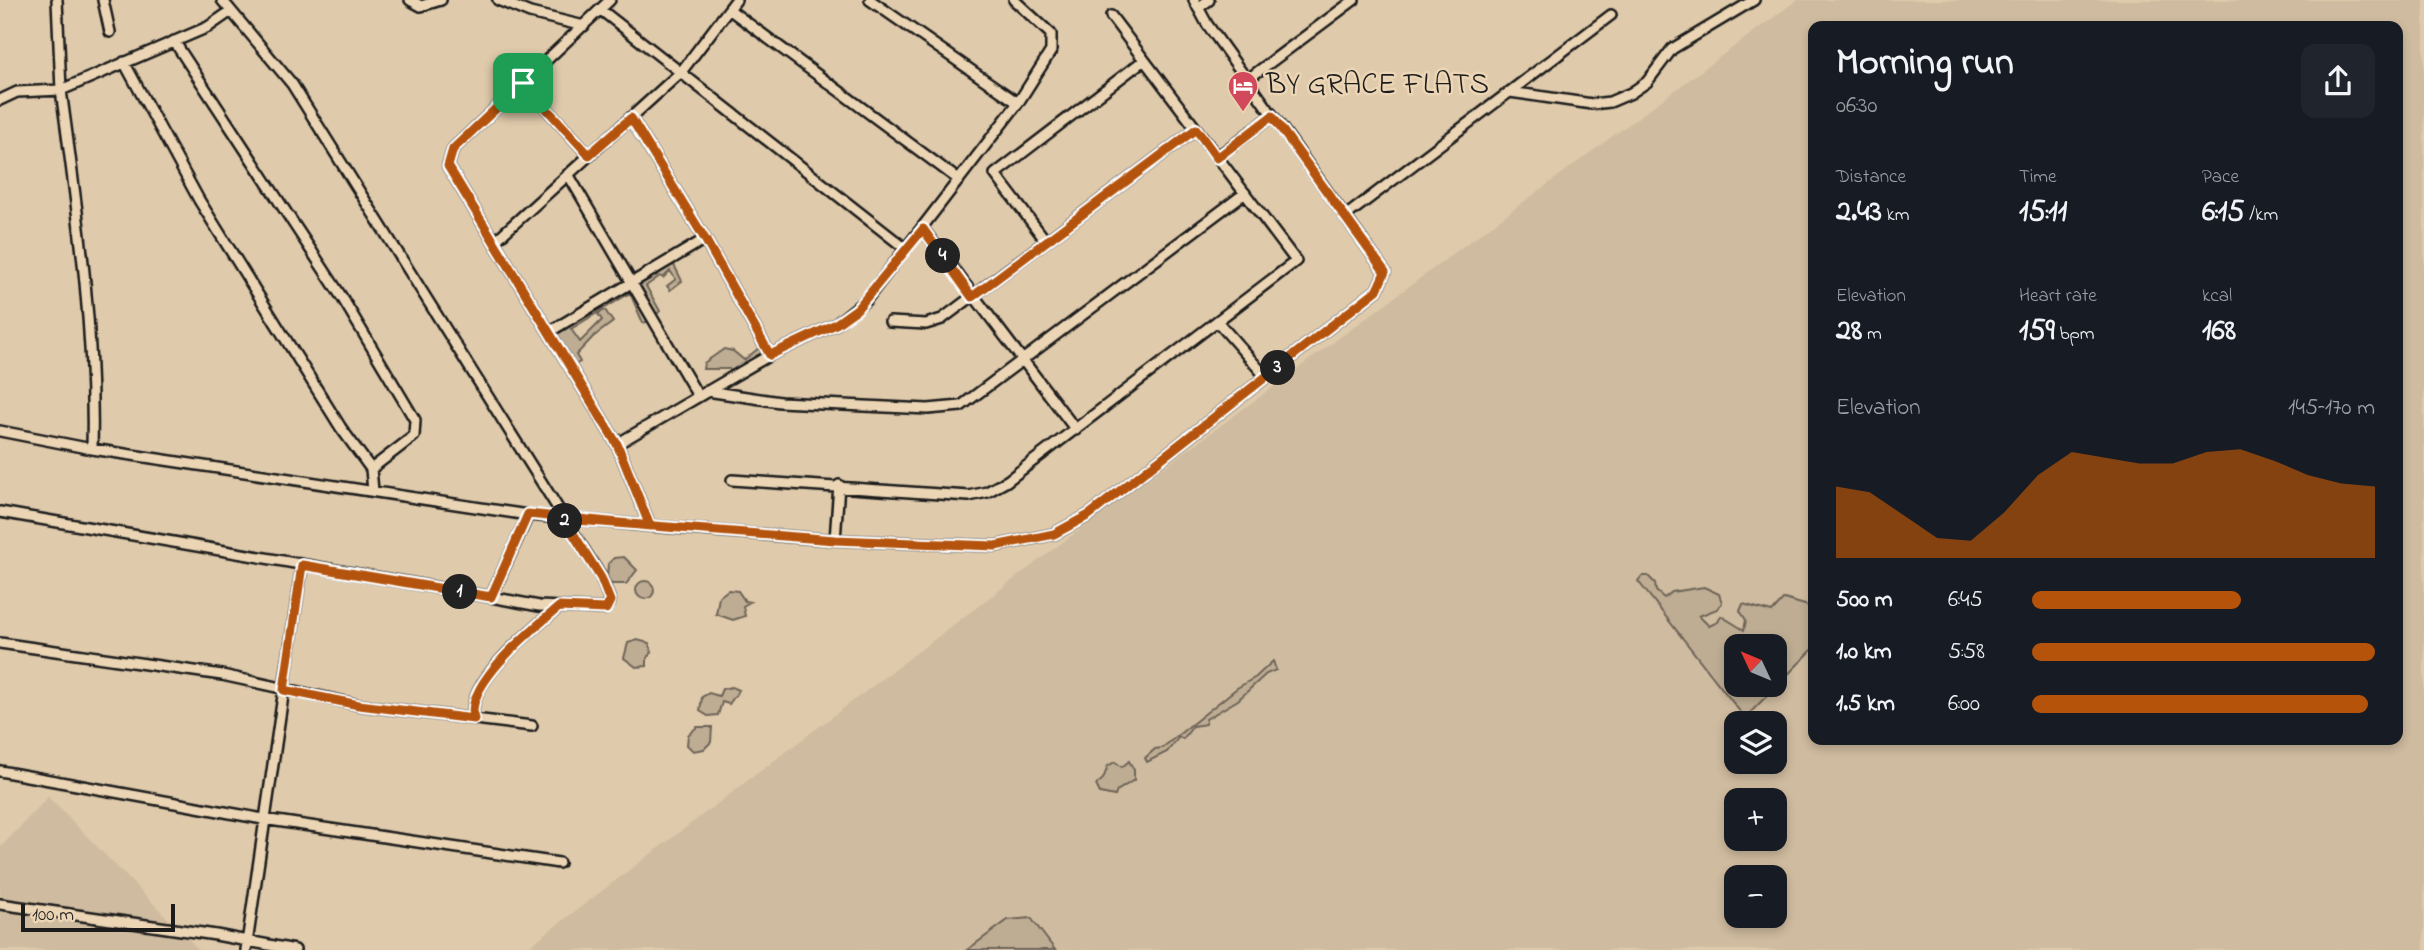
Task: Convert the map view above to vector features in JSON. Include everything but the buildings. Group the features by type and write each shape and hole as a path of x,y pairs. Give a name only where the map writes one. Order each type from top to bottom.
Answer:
{"street":[{"path":"57,0 61,90 85,265 94,385 92,449"},
{"path":"103,0 110,32"},
{"path":"0,512 559,607 606,609 610,601 601,578 292,84 222,0"},
{"path":"410,0 421,6 441,0"},
{"path":"498,0 530,13 584,26"},
{"path":"610,0 449,156 449,171 617,444 650,526"},
{"path":"494,242 681,72 736,0"},
{"path":"870,0 1017,103"},
{"path":"617,444 770,355 836,324 857,309 923,229 1017,103 1051,51 1054,41 1045,25 1014,0"},
{"path":"0,431 92,449 564,519 835,540 995,546 1054,534 1089,515 1377,290 1383,280 1385,272 1380,261 1272,116 1196,4 1209,0"},
{"path":"1248,79 1354,0"},
{"path":"1510,92 1592,104 1609,102 1631,93 1647,82 1672,49 1754,0"},
{"path":"601,10 906,249"},
{"path":"730,10 959,180"},
{"path":"0,100 17,92 61,90 208,27 231,11"},
{"path":"1347,215 1611,15"},
{"path":"732,480 978,495 998,487 1296,261 1111,16"},
{"path":"174,41 343,299 415,420 414,436 371,469"},
{"path":"1046,241 995,174 1144,60"},
{"path":"124,62 200,200 341,428 371,469 373,491"},
{"path":"523,83 589,155"},
{"path":"1217,158 1272,116"},
{"path":"631,118 705,239 770,355"},
{"path":"890,321 934,323 1196,129"},
{"path":"568,174 632,283 702,393"},
{"path":"702,393 780,402 940,409 970,402 1245,193"},
{"path":"923,229 972,297 1076,429"},
{"path":"549,332 705,239"},
{"path":"1217,321 1266,377"},
{"path":"835,540 839,485"},
{"path":"491,597 528,514"},
{"path":"247,946 263,819 302,565"},
{"path":"474,719 471,708 480,688 525,636 559,607"},
{"path":"0,643 222,675 359,705 532,726"},
{"path":"0,771 263,819 559,863"},
{"path":"0,904 216,935 247,946 295,950"}],"shaded area":[{"path":"1797,0 2424,0 2424,950 524,950 1071,536"},
{"path":"673,263 682,281 670,290 667,286 676,279 670,271 663,278 660,276 646,286 660,311 656,315 638,286"},
{"path":"631,290 650,321 643,323 630,293 571,329 580,342 602,320 598,314 605,310 613,322 593,337 576,355 580,362 575,365 556,333"},
{"path":"759,348 763,352 752,363 733,373 729,369 703,369 704,363 724,349 733,351 744,360"},
{"path":"624,557 637,570 626,584 611,584 607,577 608,564 614,558"},
{"path":"1642,576 1648,576 1655,583 1656,591 1664,598 1672,592 1704,587 1719,594 1722,603 1717,609 1699,616 1709,626 1718,622 1721,616 1744,630 1746,620 1740,611 1743,604 1772,612 1784,599 1808,606 1808,654 1787,675 1787,634 1724,634 1724,691 1638,581"},
{"path":"641,581 649,581 654,590 652,597 641,599 636,594 636,586"},
{"path":"728,590 738,591 745,601 750,602 743,606 745,616 733,620 716,614 719,597"},
{"path":"637,640 649,643 652,652 647,658 647,666 636,667 624,658 628,643"},
{"path":"1273,661 1276,670 1266,674 1238,700 1206,719 1206,724 1193,726 1183,739 1179,737 1167,752 1147,762 1145,758 1155,749 1162,748 1237,688 1256,677"},
{"path":"732,687 739,690 729,704 722,702 718,715 708,716 700,711 702,697 709,693 719,696 722,689"},
{"path":"1729,697 1766,697 1752,711 1740,711"},
{"path":"697,727 712,727 711,742 704,749 693,751 687,745 688,735"},
{"path":"1129,761 1134,770 1134,780 1117,791 1115,796 1100,793 1096,785 1103,779 1108,766 1115,762 1122,767"},
{"path":"48,797 199,950 0,950 0,848"},
{"path":"1031,918 1055,950 967,950 1008,920"}],"place":[{"name":"BY GRACE FLATS","path":"1243,113"}],"route":[{"path":"523,83 453,149 449,156 449,171 617,444 650,526 528,514 491,597 302,565 284,690 359,705 474,719 471,708 480,688 525,636 559,607 606,609 610,601 601,578 564,519 650,526 835,540 995,546 1033,541 1054,534 1089,515 1377,290 1385,272 1380,261 1272,116 1217,158 1196,129 972,297 923,229 857,309 836,324 770,355 705,239 631,118 589,155 523,83"}]}
